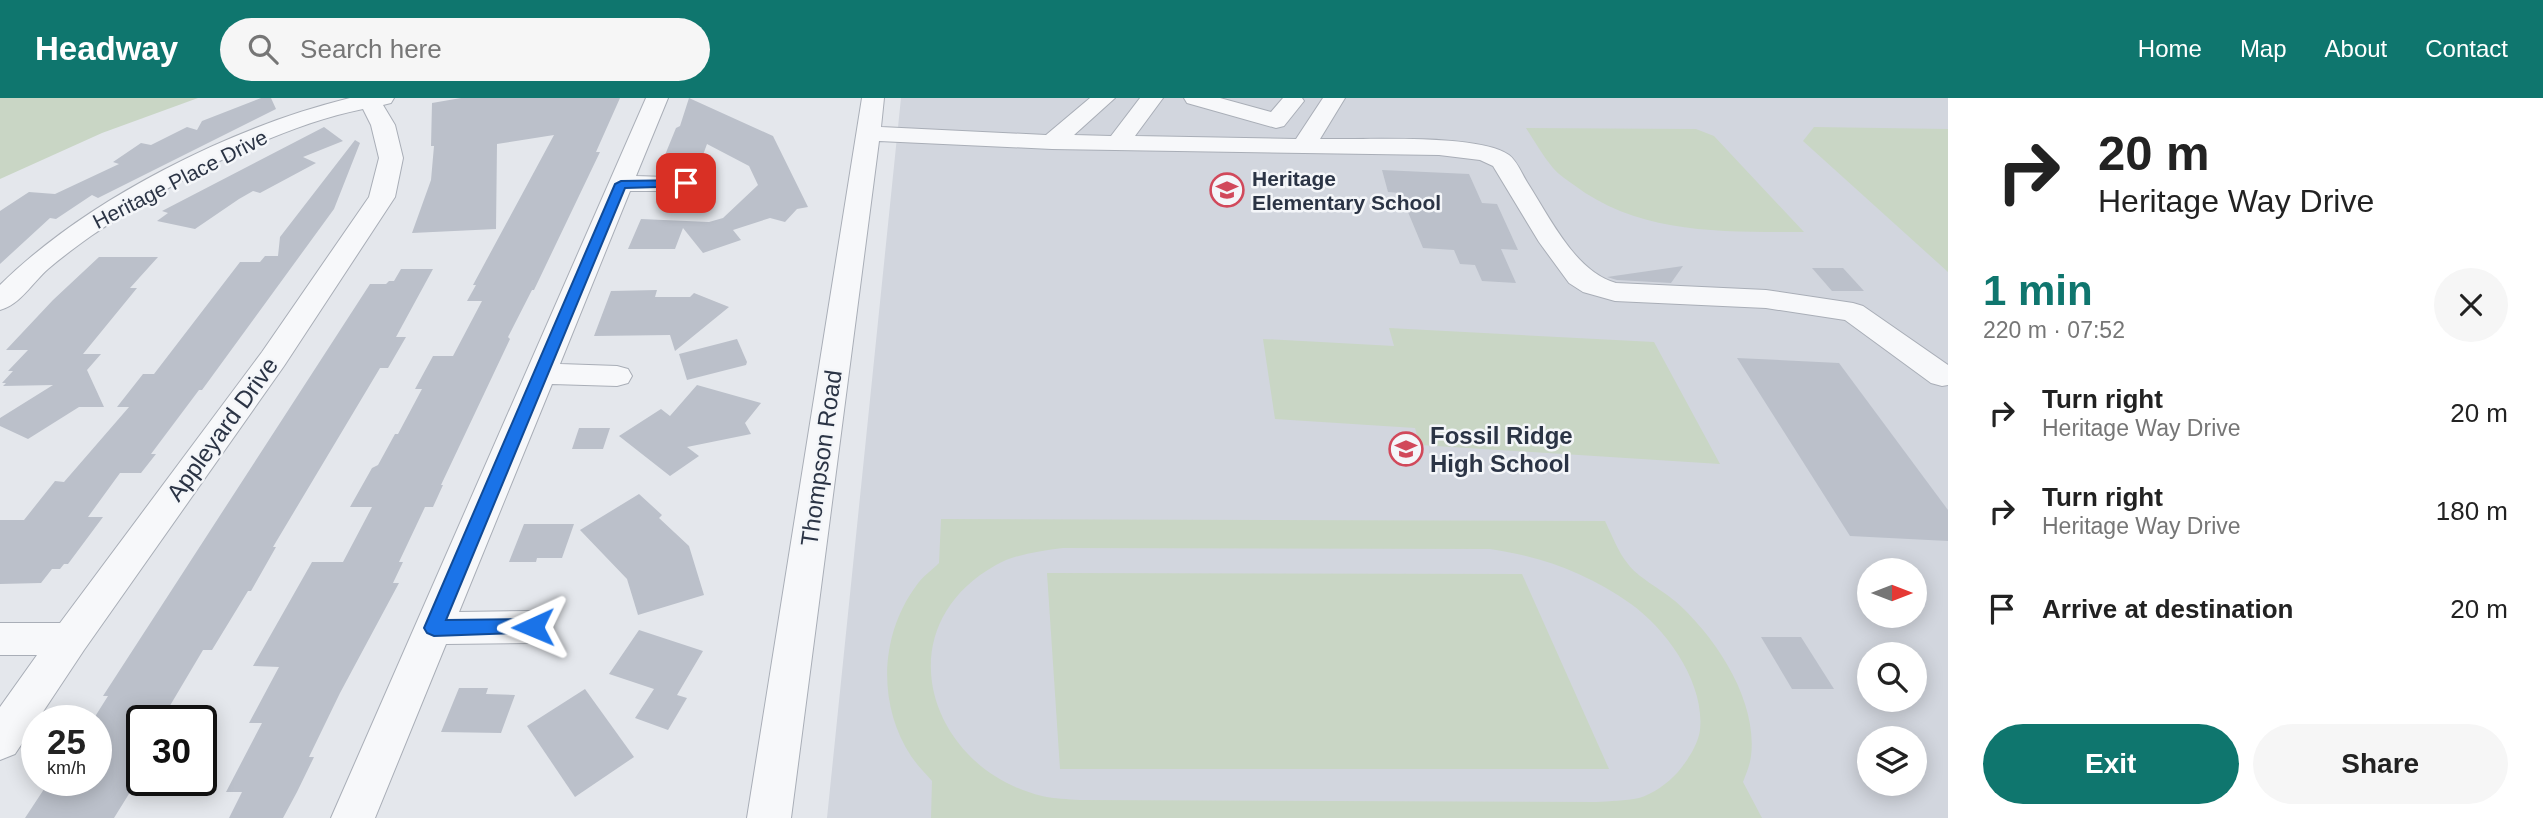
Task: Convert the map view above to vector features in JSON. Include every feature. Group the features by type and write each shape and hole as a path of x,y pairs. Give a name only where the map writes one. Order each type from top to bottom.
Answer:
{"street":[{"path":"353,818 657,98"},
{"name":"Thompson Road","path":"769,818 873,98"},
{"path":"1052,142 1104,98"},
{"path":"1118,142 1152,98"},
{"path":"1195,98 1276,121 1288,99 1331,104 1304,145"},
{"name":"Heritage Place Drive","path":"0,301 48,255 90,224 142,194 294,122 377,99"},
{"name":"Appleyard Drive","path":"0,741 70,639 273,359 382,197 391,158 377,99"},
{"path":"868,133 1052,142 1439,148 1485,153 1502,161 1548,236 1579,277 1593,286 1615,292 1766,299 1853,312 1942,376"},
{"path":"621,184 686,183"},
{"path":"542,374 617,376"},
{"path":"434,628 533,627"},
{"path":"0,639 70,639"}],"shaded area":[{"name":"Fossil Ridge High School","path":"901,98 1948,98 1948,818 827,818"}],"green space":[{"path":"0,98 198,98 102,133 0,179"},
{"path":"1814,127 1948,129 1948,272 1803,141"},
{"path":"1526,128 1696,129 1714,136 1804,232 1744,232 1684,227 1627,213 1600,201 1560,175"},
{"path":"1389,328 1654,342 1720,464 1420,445 1415,428 1275,419 1263,339 1394,346"},
{"path":"941,519 1605,521 1621,554 1632,569 1690,615 1731,671 1748,713 1751,735 1750,759 1743,782 1762,818 931,818 932,781 913,759 900,736 892,714 887,670 895,626 904,605 918,583 939,563","holes":["1063,548 1490,549 1546,562 1598,583 1645,615 1670,643 1690,676 1700,712 1700,730 1695,747 1685,763 1660,788 1639,798 1596,802 1051,798 1003,781 971,757 948,728 934,694 931,659 940,624 961,592 996,565 1020,556"]},
{"path":"1047,573 1522,574 1609,769 1060,769"}],"building":[{"path":"261,98 271,98 276,109 98,198 92,195 56,219 50,218 0,264 0,211 29,192 55,194 119,164 113,162 141,143 151,145 187,127 197,130 202,121"},
{"path":"461,98 620,98 596,152 600,152 534,290 508,337 510,339 433,507 425,507 399,562 403,562 393,583 399,583 340,693 309,757 314,757 283,818 229,818 242,792 226,792 262,723 249,723 279,667 253,666 312,562 343,562 372,507 350,507 372,468 378,465 395,434 398,434 422,389 415,389 433,356 453,356 482,301 467,301 476,285 473,285 554,135 497,144 496,229 412,233 431,180 434,146 431,146 432,103"},
{"path":"689,98 773,136 808,207 797,209 785,222 770,218 733,230 741,240 703,253 683,228 675,249 628,249 641,219 709,222 723,218 758,185 749,166 707,144 703,155 665,155 676,128 680,126"},
{"path":"324,127 343,141 303,157 316,163 260,193 253,191 195,229 157,221 168,213 162,211"},
{"path":"355,140 360,143 334,209 202,390 199,390 151,454 156,454 141,473 120,473 88,517 103,517 68,564 64,564 60,569 52,569 41,583 0,584 0,520 24,520 55,481 64,482 129,407 117,407 143,374 154,374 240,262 260,262 265,256 278,256 280,237"},
{"path":"1382,170 1469,174 1482,203 1497,204 1518,250 1501,249 1516,283 1482,281 1475,265 1460,264 1454,250 1423,248 1400,193 1388,192"},
{"path":"99,257 158,257 130,288 137,288 83,354 101,354 87,370 104,407 79,407 28,439 0,426 0,418 53,385 3,386 6,383 2,383 13,371 8,371 28,350 6,350 53,300"},
{"path":"1683,266 1671,283 1607,277"},
{"path":"1812,268 1843,268 1864,291 1832,291"},
{"path":"401,269 433,269 396,337 406,337 388,368 380,368 273,547 276,547 251,591 248,591 212,650 203,650 170,705 126,705 128,796 114,818 25,818 39,796 112,796 112,705 102,705 108,696 103,696 370,284 394,281"},
{"path":"657,290 655,297 690,297 694,293 729,307 675,351 670,335 594,336 611,291"},
{"path":"737,339 746,365 687,380 679,354"},
{"path":"1737,358 1839,363 1948,510 1948,541 1850,536"},
{"path":"697,385 761,403 745,423 751,434 687,447 699,456 670,476 619,436 661,409 670,416"},
{"path":"579,428 610,428 603,449 572,449"},
{"path":"639,494 662,515 659,518 689,546 704,595 638,615 627,579 580,530"},
{"path":"524,524 574,524 562,558 509,562"},
{"path":"639,630 703,651 677,695 687,698 668,730 635,718 654,689 609,674"},
{"path":"1761,637 1801,637 1834,689 1792,689"},
{"path":"459,688 488,688 486,694 515,695 501,733 441,732"},
{"path":"585,689 634,757 575,797 527,726"}],"place":[{"name":"Heritage Elementary School","path":"1227,190"},
{"name":"Fossil Ridge High School","path":"1406,449"}],"route":[{"path":"533,627 434,628 621,184 686,183"}]}
